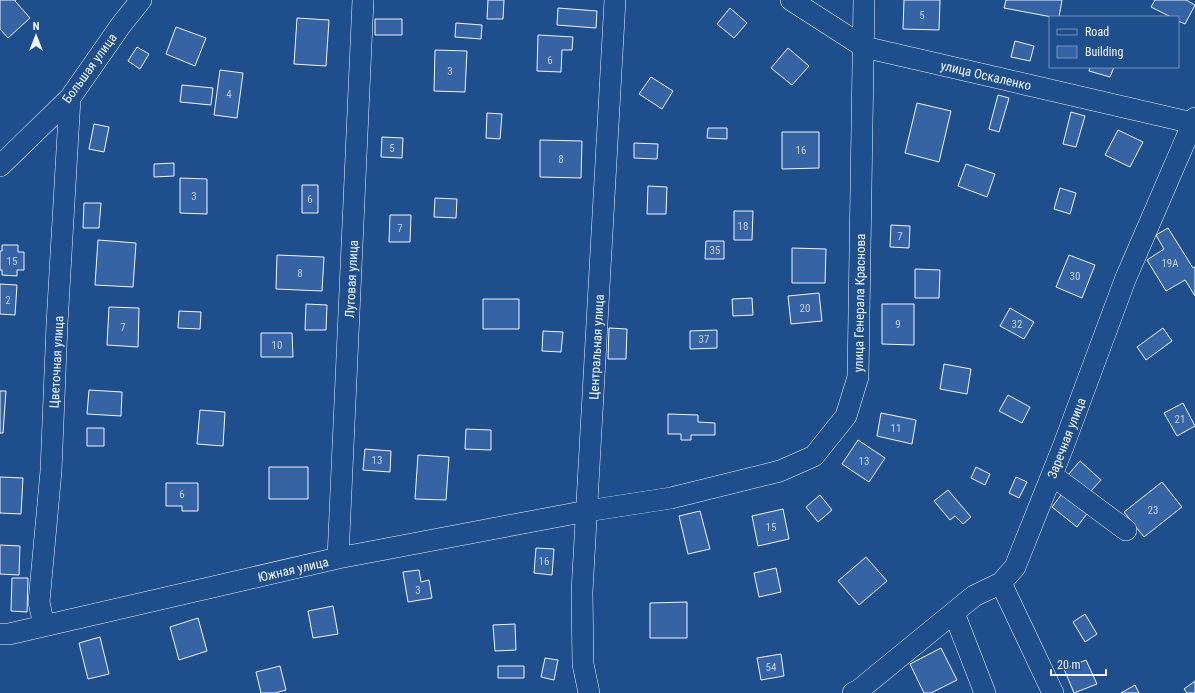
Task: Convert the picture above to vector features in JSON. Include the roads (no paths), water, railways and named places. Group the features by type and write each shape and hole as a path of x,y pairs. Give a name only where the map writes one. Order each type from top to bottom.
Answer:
{"street":[{"name":"Большая улица","path":"0,166 70,98 121,25 141,0"},
{"name":"Луговая улица","path":"338,558 364,0"},
{"name":"Центральная улица","path":"589,693 583,664 582,592 614,0"},
{"name":"улица Оскаленко","path":"790,0 864,47 1194,121"},
{"name":"улица Генерала Краснова","path":"587,511 671,498 780,471 814,456 846,416 858,377 864,0"},
{"name":"Цветочная улица","path":"44,626 39,602 51,471 57,324 70,98"},
{"name":"Заречная улица","path":"853,693 859,690 974,596 1000,583 1015,567 1063,447 1125,280 1194,121"},
{"path":"1052,475 1126,530"},
{"name":"Южная улица","path":"0,634 8,634 44,626 338,558 587,511"},
{"path":"1000,583 1053,693"},
{"path":"954,613 985,693"}]}
